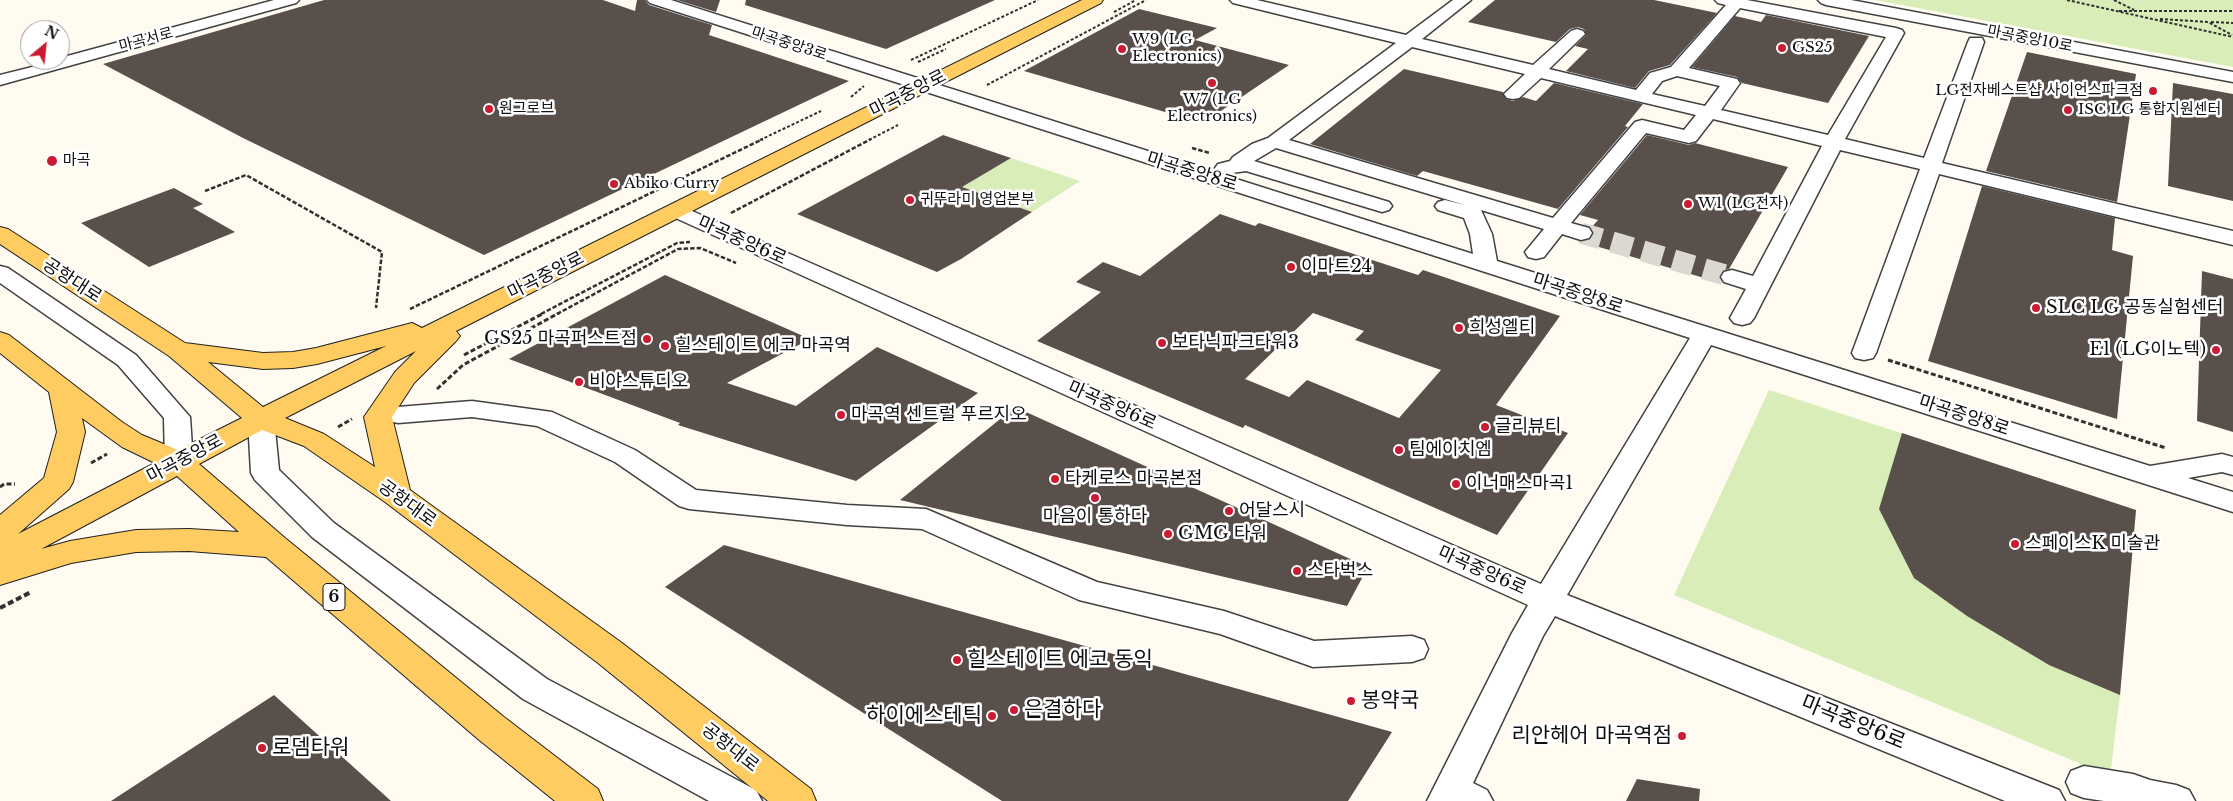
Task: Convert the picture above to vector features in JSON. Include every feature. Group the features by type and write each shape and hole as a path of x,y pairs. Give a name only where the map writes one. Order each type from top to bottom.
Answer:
{"main road":[{"name":"마곡중앙로","path":"0,557 261,419 1094,0"},
{"name":"공항대로","path":"0,234 178,350 261,419 314,440 396,495 610,653 797,801"},
{"path":"178,350 263,361 293,360 364,344 471,314"},
{"path":"396,495 378,417 404,378 471,314"},
{"name":"6","path":"0,340 112,428 132,441 179,462 274,546 491,728 584,801"},
{"path":"0,532 58,482 71,432 62,390"},
{"path":"0,573 70,552 136,540 188,540 274,546"}],"street":[{"name":"마곡서로","path":"0,80 291,0"},
{"name":"마곡중앙3로","path":"655,0 923,87"},
{"path":"1238,0 2233,238"},
{"path":"1240,161 1259,148 1275,142 1463,0"},
{"name":"마곡중앙10로","path":"1826,0 2233,77"},
{"path":"1677,71 1738,2 1896,33 1834,142 1742,318"},
{"path":"1513,94 1577,34"},
{"path":"1864,353 1976,42"},
{"path":"2149,62 2205,87 2233,93"},
{"path":"1536,252 1642,126 1689,137 1731,83 1677,71 1656,77 1640,96"},
{"name":"마곡중앙8로","path":"923,87 2233,502"},
{"path":"1275,142 1581,233"},
{"path":"1192,172 1247,165 1382,206"},
{"path":"1320,169 1473,214 1482,234 1486,264"},
{"name":"마곡중앙6로","path":"676,211 1548,600 2046,801"},
{"path":"0,273 127,360 177,417 179,462"},
{"path":"1732,277 1758,285"},
{"name":"마곡중앙6로","path":"1457,797 1528,633 1705,334"},
{"path":"403,414 472,409 543,418 625,456 689,499 847,515 926,519 1090,592 1224,623 1313,654 1412,649"},
{"path":"261,419 265,472 323,530 535,689 743,801"},
{"path":"2148,475 2222,462 2233,466"},
{"path":"2084,782 2133,790 2147,796 2176,801"}],"path":[{"path":"907,62 1038,0"},
{"path":"980,89 1146,0"},
{"path":"2067,0 2233,36"},
{"path":"2114,0 2135,11"},
{"path":"2113,11 2233,11"},
{"path":"2150,19 2233,23"},
{"path":"2208,22 2233,36"},
{"path":"844,101 864,86"},
{"path":"409,310 826,109"},
{"path":"725,216 899,124"},
{"path":"1192,148 1240,161"},
{"path":"205,191 246,175 382,252 376,308"},
{"path":"461,356 677,243 693,241 687,248"},
{"path":"403,414 463,365 678,249 700,248 743,266"},
{"path":"1864,353 2167,449"},
{"path":"0,487 4,484"}],"green space":[{"path":"1875,0 2233,0 2233,67"},
{"path":"1011,158 1080,181 1032,212 962,187"},
{"path":"1769,390 2136,510 2120,695 2110,776 1674,595"}],"building":[{"name":"원그로브","path":"324,0 603,0 635,11 637,0 645,0 649,5 712,25 709,35 849,81 484,255 243,138 103,64"},
{"path":"677,0 720,0 716,12"},
{"path":"746,0 995,0 886,49 745,5"},
{"path":"1495,0 1654,0 1717,13 1670,65 1649,71 1635,88 1566,71 1588,49 1575,46 1586,35 1584,29 1578,27 1570,29 1556,42 1468,22"},
{"path":"1139,9 1217,28 1195,40 1289,65 1203,123 1024,71"},
{"path":"1766,15 1869,36 1828,103 1742,83 1737,77 1692,67 1735,16 1761,22"},
{"name":"ISC LG 통합지원센터","path":"2027,52 2136,74 2117,202 1986,171"},
{"path":"1404,69 1503,92 1506,99 1513,101 1523,97 1536,101 1554,83 1643,104 1625,126 1628,127 1558,209 1423,171 1417,176 1310,144"},
{"path":"2173,83 2233,94 2233,201 2168,186"},
{"name":"귀뚜라미 영업본부","path":"943,135 1011,158 962,187 1032,212 961,259 937,272 797,214"},
{"name":"W1 (LG전자)","path":"1647,135 1689,145 1695,143 1788,167 1729,269 1722,271 1719,276 1721,283 1582,242 1591,239 1594,234 1591,228 1598,220 1580,215"},
{"name":"SLC LG 공동실험센터","path":"1982,186 2115,218 2112,250 2133,256 2117,419 1928,361"},
{"path":"174,188 203,204 193,208 235,232 149,267 81,223"},
{"path":"1220,214 1255,226 1259,223 1418,275 1423,270 1560,316 1496,405 1568,433 1497,535 1245,425 1243,428 1037,341 1101,292 1076,282 1103,262 1140,276","holes":["1313,313 1364,331 1355,340 1441,370 1399,418 1307,380 1289,397 1245,379"]},
{"name":"E1 (LG이노텍)","path":"2202,271 2233,279 2233,432 2197,421"},
{"path":"665,275 810,339 727,383 796,406 877,347 978,393 856,481 678,425 680,423 509,359"},
{"name":"GMG 타워","path":"1015,407 1368,567 1347,606 900,500"},
{"name":"스페이스K 미술관","path":"1902,433 2136,510 2120,695 2049,665 1967,616 1914,578 1879,509"},
{"name":"힐스테이트 에코 동익","path":"724,545 1392,732 1348,801 1002,801 665,587"},
{"name":"로뎀타워","path":"274,695 391,801 111,801"},
{"path":"1637,779 1700,789 1699,801 1626,801"}],"tunnel":[{"path":"1581,233 1732,277"}],"place":[{"name":"GS25","path":"1782,48"},
{"name":"W9 (LG Electronics)","path":"1122,49"},
{"name":"W7 (LG Electronics)","path":"1212,83"},
{"name":"LG전자베스트샵 사이언스파크점","path":"2153,91"},
{"name":"원그로브","path":"489,109"},
{"name":"ISC LG 통합지원센터","path":"2068,110"},
{"name":"마곡","path":"52,161"},
{"name":"Abiko Curry","path":"614,184"},
{"name":"귀뚜라미 영업본부","path":"910,200"},
{"name":"W1 (LG전자)","path":"1688,204"},
{"name":"이마트24","path":"1291,267"},
{"name":"SLC LG 공동실험센터","path":"2036,308"},
{"name":"희성엘티","path":"1459,328"},
{"name":"GS25 마곡퍼스트점","path":"647,339"},
{"name":"보타닉파크타워3","path":"1162,343"},
{"name":"힐스테이트 에코 마곡역","path":"665,346"},
{"name":"E1 (LG이노텍)","path":"2216,350"},
{"name":"비야스튜디오","path":"579,382"},
{"name":"마곡역 센트럴 푸르지오","path":"841,415"},
{"name":"글리뷰티","path":"1485,427"},
{"name":"팀에이치엠","path":"1399,450"},
{"name":"타케로스 마곡본점","path":"1055,479"},
{"name":"이너매스마곡1","path":"1456,484"},
{"name":"마음이 통하다","path":"1095,498"},
{"name":"어달스시","path":"1229,511"},
{"name":"GMG 타워","path":"1168,534"},
{"name":"스페이스K 미술관","path":"2015,544"},
{"name":"스타벅스","path":"1297,571"},
{"name":"힐스테이트 에코 동익","path":"957,660"},
{"name":"봉약국","path":"1351,701"},
{"name":"은결하다","path":"1014,710"},
{"name":"하이에스테틱","path":"992,716"},
{"name":"리안헤어 마곡역점","path":"1682,736"},
{"name":"로뎀타워","path":"262,748"}]}
